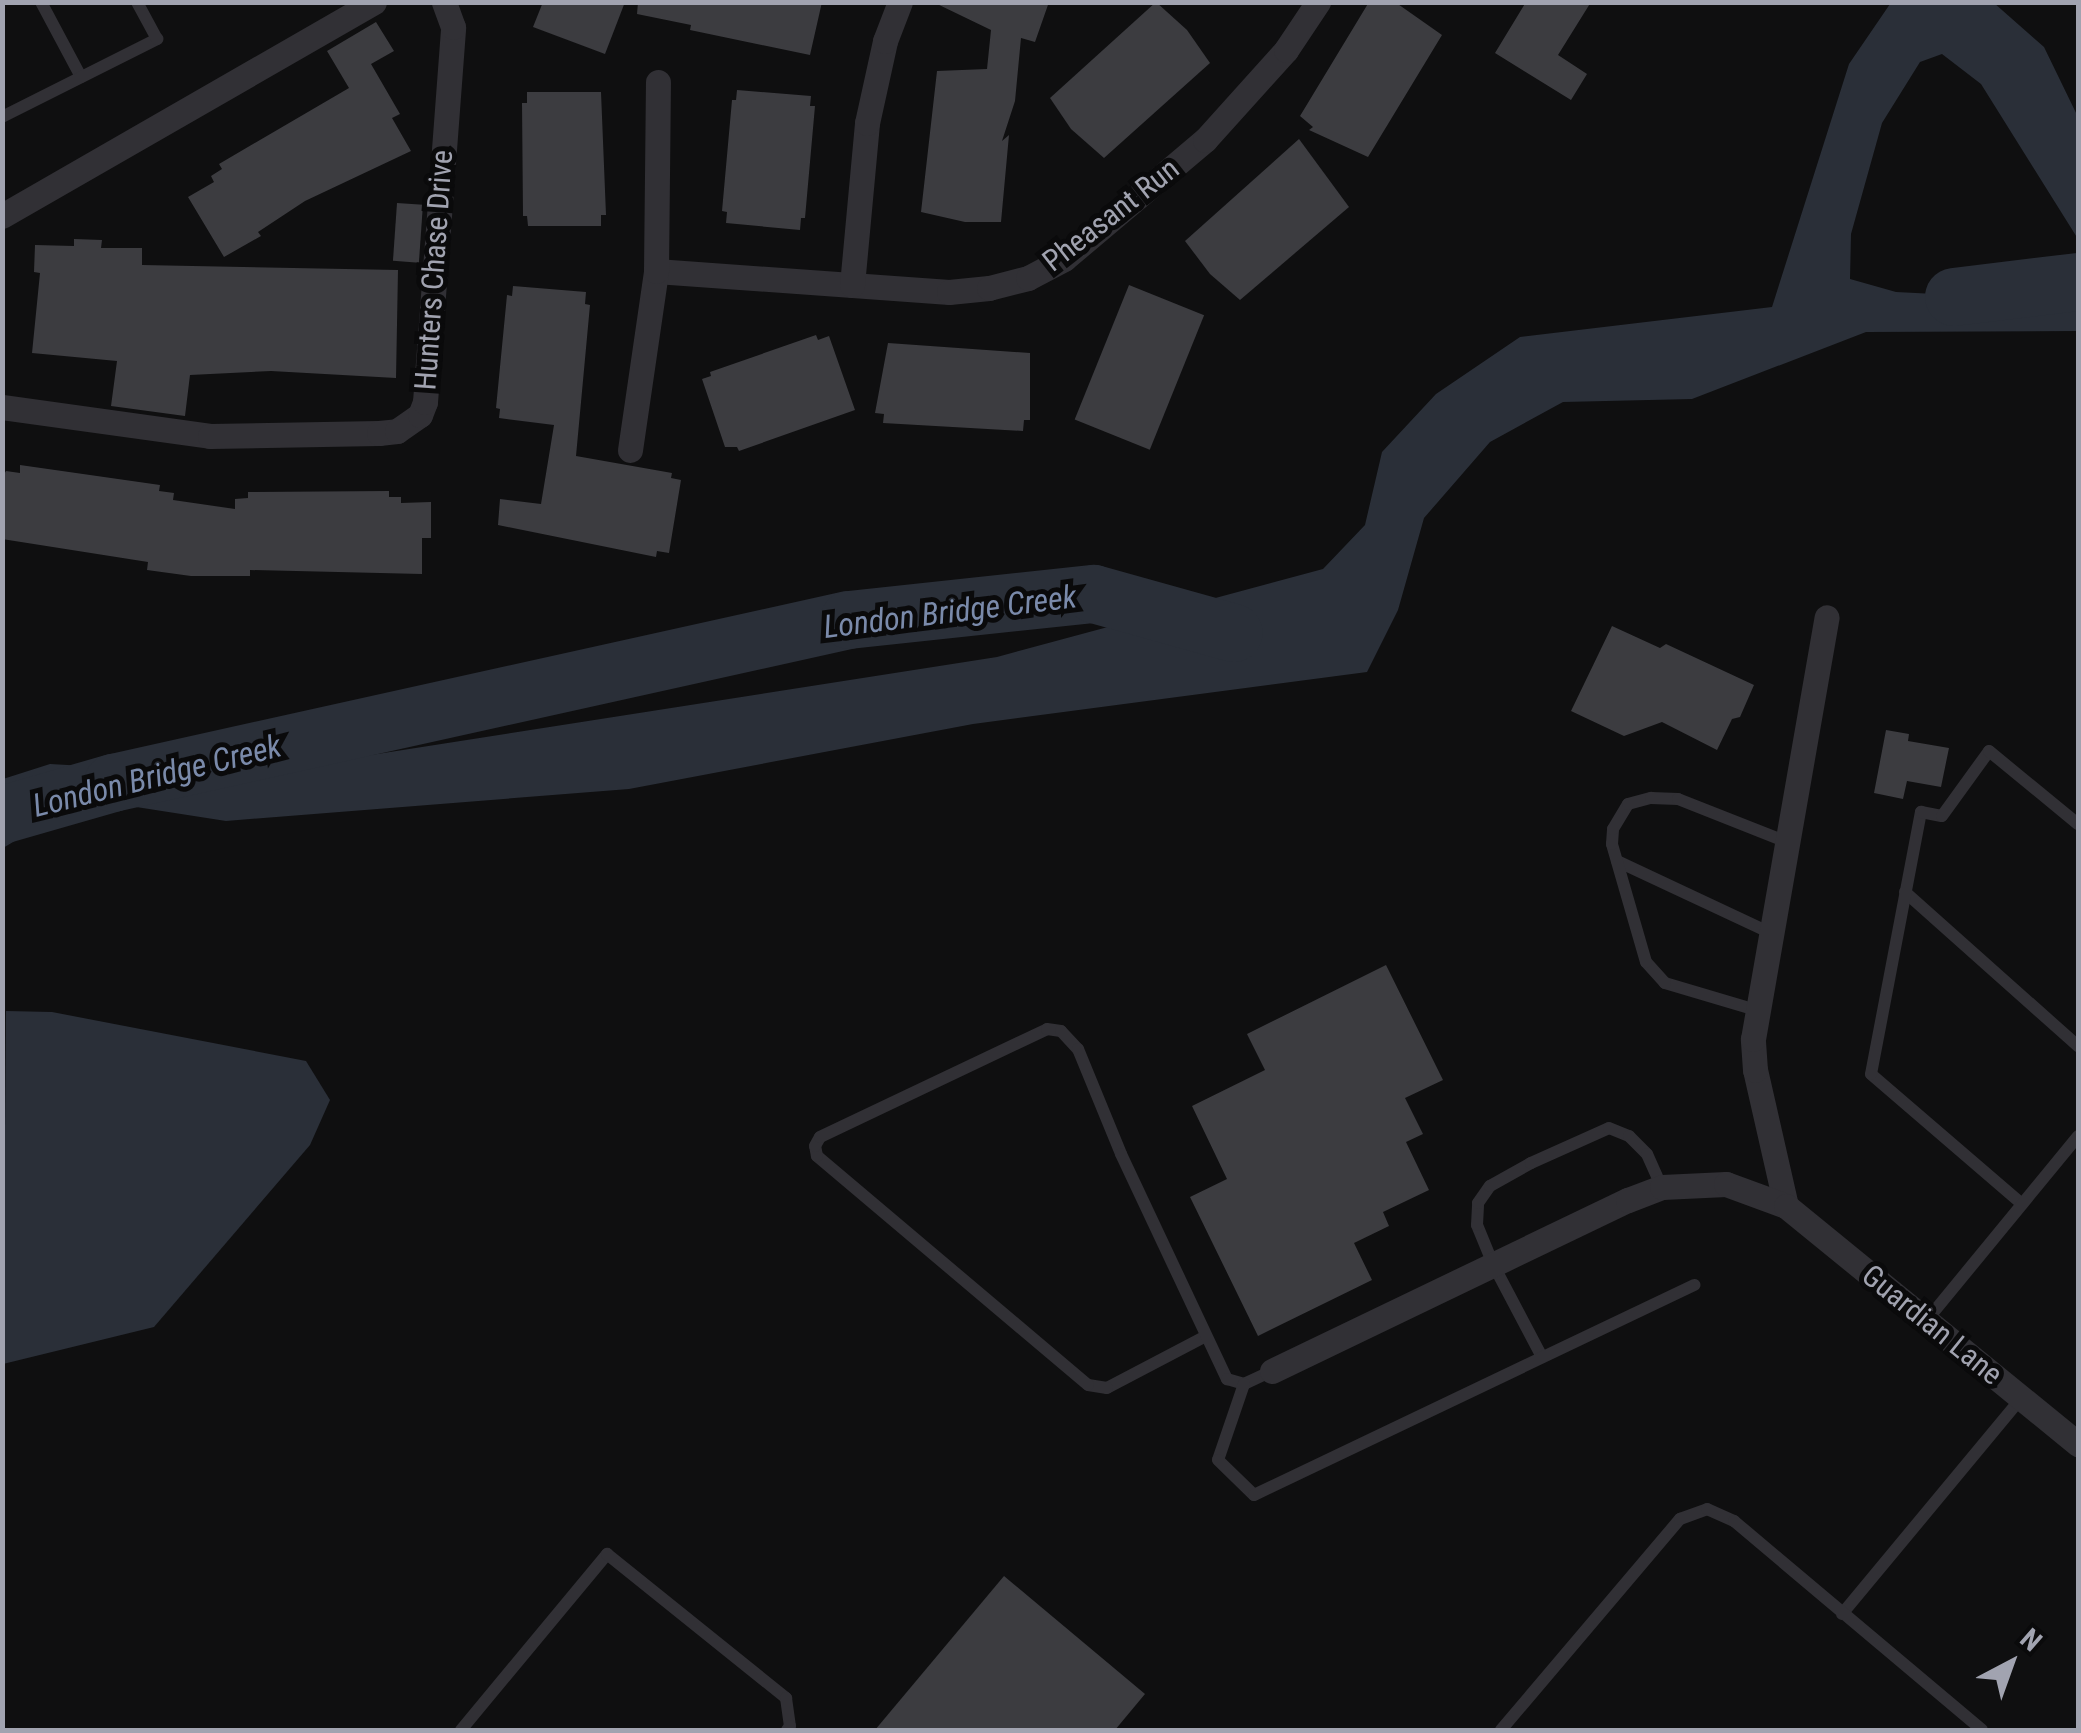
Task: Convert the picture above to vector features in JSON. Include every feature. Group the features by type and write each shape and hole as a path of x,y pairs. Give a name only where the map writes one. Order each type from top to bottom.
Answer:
{"street":[{"path":"2,216 374,2"},
{"name":"Hunters Chase Drive","path":"2,407 210,436 379,433 397,431 420,415 425,402 453,27 444,2"},
{"path":"852,285 867,124 885,42 900,2"},
{"name":"Pheasant Run","path":"656,271 949,292 989,288 1028,278 1064,260 1204,140 1286,50 1318,2"},
{"path":"630,450 656,271 658,82"},
{"path":"1786,1206 1755,1070 1756,1010 1827,617"},
{"name":"Guardian Lane","path":"1662,1187 1726,1184 1786,1206 2078,1444"},
{"path":"1272,1372 1662,1187"}],"lane":[{"path":"41,2 81,77"},
{"path":"3,116 157,38 138,2"},
{"path":"2022,1204 1871,1074 1921,812 1942,816 1989,751 2078,824"},
{"path":"1756,1010 1665,983 1646,962 1612,844 1618,814 1628,804 1651,798 1678,799 1787,842"},
{"path":"1617,862 1771,933"},
{"path":"1905,892 2078,1046"},
{"path":"1206,1336 1107,1388 1088,1385 818,1156 815,1146 820,1137 1046,1030 1061,1032 1078,1049 1121,1154 1228,1379 1244,1384 1272,1372"},
{"path":"1542,1357 1477,1224 1478,1202 1490,1186 1531,1162 1609,1128 1629,1136 1647,1154 1662,1187"},
{"path":"1927,1320 2078,1136"},
{"path":"1244,1384 1218,1460 1254,1495 1695,1284"},
{"path":"1842,1614 2022,1397"},
{"path":"1501,1730 1680,1519 1708,1509 1734,1521 1982,1730"},
{"path":"461,1730 607,1554 786,1698 790,1726 786,1730"}],"water":[{"path":"1994,3 2044,47 2078,117 2078,239 1981,84 1942,54 1920,62 1882,123 1851,234 1850,279 1896,292 1955,295 2059,285 2078,265 2078,331 1866,332 1692,399 1563,402 1490,442 1424,518 1398,610 1367,672 973,724 629,789 226,821 85,799 3,848 3,779 50,764 243,775 997,657 1323,569 1365,525 1382,452 1436,394 1520,337 1772,307 1849,64 1890,4"},
{"path":"6,1011 52,1012 306,1061 330,1100 310,1145 154,1327 3,1364"}],"building":[{"path":"543,2 625,2 605,54 533,27"},
{"path":"638,2 822,2 810,55 690,30 691,25 637,14"},
{"path":"933,2 1049,2 1035,42 1021,38 1015,101 1002,141 1009,135 1001,222 965,222 921,212 937,71 987,69 991,30"},
{"path":"1156,2 1187,30 1210,63 1104,158 1071,129 1050,98"},
{"path":"1369,2 1395,2 1442,35 1368,157 1309,130 1313,127 1300,116"},
{"path":"1526,2 1591,2 1558,55 1587,74 1571,100 1495,53"},
{"path":"376,22 394,51 371,64 400,114 392,118 411,151 305,201 258,232 261,236 224,257 188,197 214,182 211,176 222,169 219,164 349,88 327,51"},
{"path":"737,90 811,96 810,106 815,106 805,218 801,218 800,230 726,223 727,212 722,211 732,100 736,100"},
{"path":"527,92 601,92 606,215 601,215 601,226 528,226 527,216 523,216 522,103 527,103"},
{"path":"1299,139 1349,207 1240,300 1210,274 1185,241"},
{"path":"397,203 423,205 419,263 393,261"},
{"path":"74,239 102,240 101,248 142,248 142,265 398,270 396,378 271,371 190,375 185,416 111,406 117,361 32,353 40,273 34,272 35,245 74,246"},
{"path":"1129,285 1204,315 1150,450 1075,419"},
{"path":"513,286 586,292 585,304 590,305 576,456 672,473 671,478 681,480 669,553 657,551 656,557 498,525 500,499 541,504 554,425 499,418 500,409 496,408 507,295 512,296"},
{"path":"816,335 818,340 829,336 855,410 739,451 737,447 725,447 702,379 711,376 710,372"},
{"path":"888,343 1030,353 1030,420 1024,420 1023,431 883,423 884,414 875,413"},
{"path":"20,465 160,485 159,491 174,493 173,500 235,509 235,499 248,498 248,492 389,491 389,497 401,497 401,503 431,502 431,538 422,538 422,574 250,570 250,576 191,576 147,570 148,562 2,539 2,478 6,471 20,473"},
{"path":"1612,626 1660,648 1666,644 1754,685 1740,717 1732,719 1717,750 1662,722 1624,736 1571,711"},
{"path":"1886,730 1909,734 1908,741 1949,748 1941,787 1907,781 1903,799 1874,793"},
{"path":"1386,965 1443,1080 1405,1098 1423,1134 1406,1142 1429,1190 1383,1212 1389,1226 1354,1243 1372,1280 1258,1336 1190,1197 1227,1179 1192,1106 1265,1070 1247,1034"},
{"path":"1004,1576 1145,1694 1115,1730 875,1730"}],"waterway":[{"name":"London Bridge Creek","path":"1954,297 2078,282"},
{"name":"London Bridge Creek","path":"2,815 113,783 849,620 1094,594 1234,633"}]}
